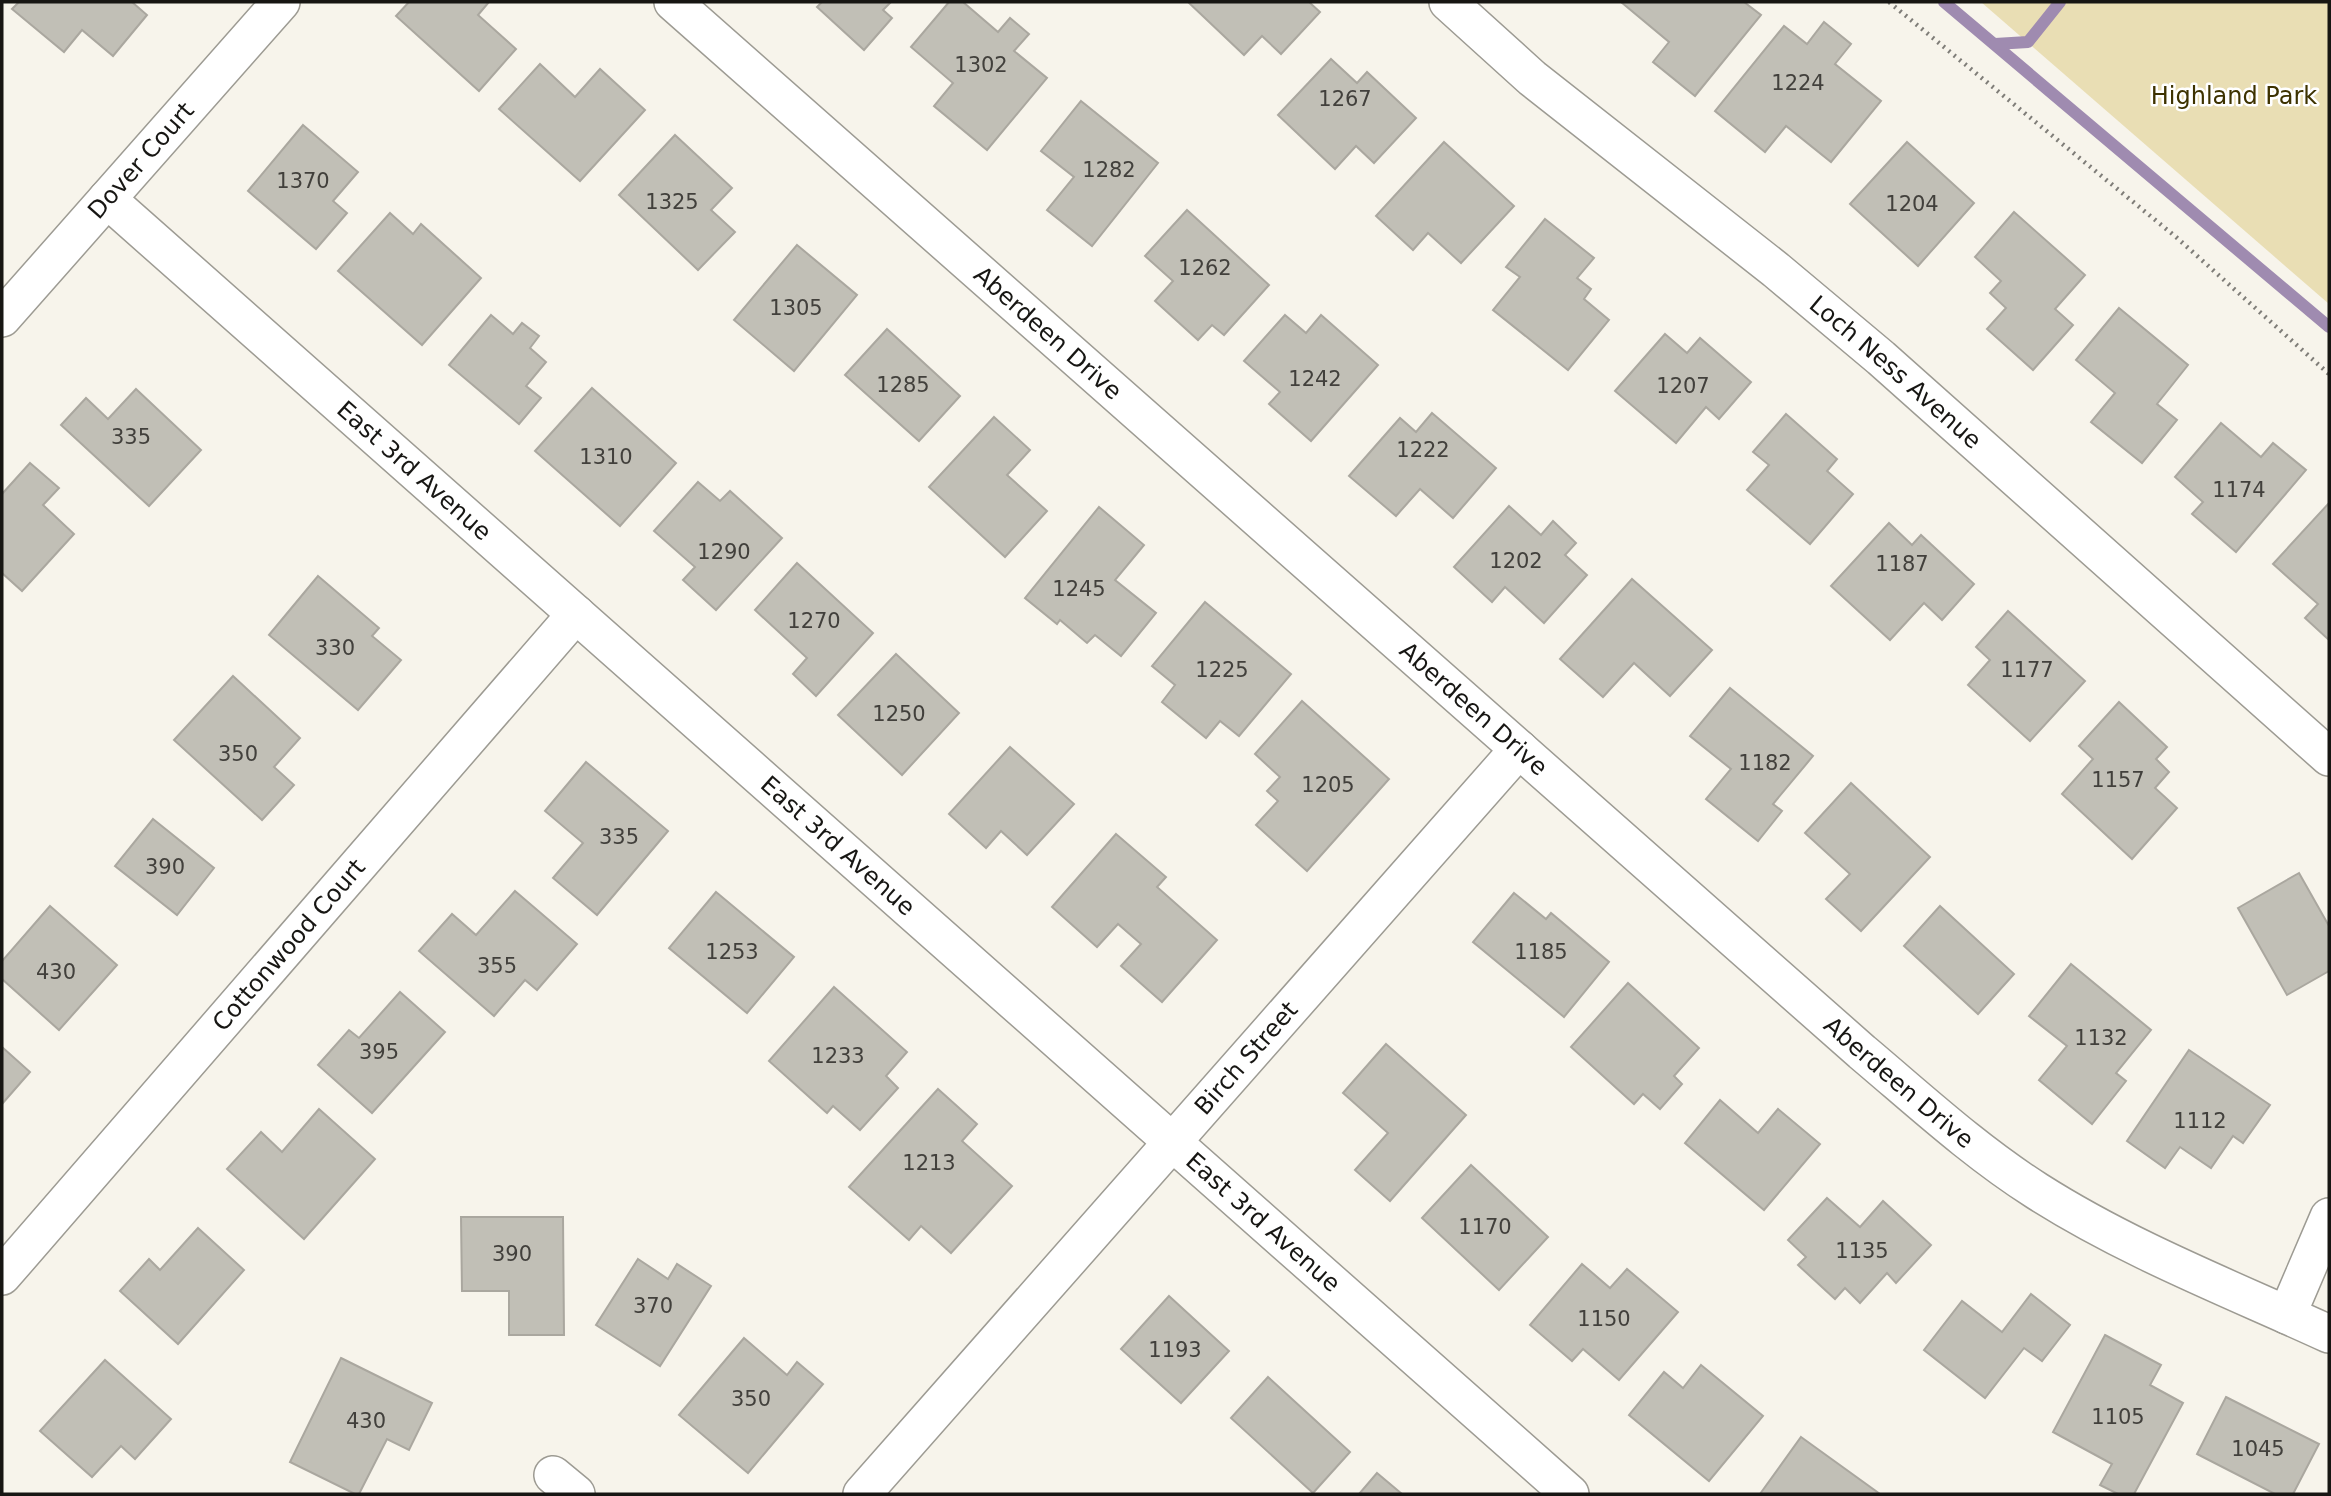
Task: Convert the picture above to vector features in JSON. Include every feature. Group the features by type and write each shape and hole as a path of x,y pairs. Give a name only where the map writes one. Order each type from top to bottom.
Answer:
{"street":[{"name":"Dover Court","path":"2,318 281,2"},
{"name":"Aberdeen Drive","path":"673,2 1862,1052 1986,1155 2037,1191 2145,1250 2329,1334"},
{"name":"Loch Ness Avenue","path":"1448,2 1532,78 1776,270 1881,358 2329,757"},
{"name":"East 3rd Avenue","path":"107,199 1570,1494"},
{"name":"Cottonwood Court","path":"2,1276 576,614"},
{"name":"Birch Street","path":"862,1494 1519,749"},
{"path":"2287,1315 2329,1217"}],"path":[{"path":"1889,2 2176,237 2329,374"}],"green space":[{"name":"Highland Park","path":"1981,2 2329,2 2329,304"}],"building":[{"path":"19,2 132,2 147,15 113,56 82,30 64,52 12,9"},
{"path":"409,2 489,2 478,15 516,49 479,91 396,16"},
{"path":"822,2 891,2 883,10 892,18 864,50 817,7"},
{"path":"949,2 963,2 998,32 1010,18 1029,34 1014,51 1047,78 987,150 934,106 953,83 911,47"},
{"path":"1188,2 1309,2 1320,12 1281,54 1262,36 1244,55"},
{"path":"1621,2 1744,2 1761,15 1695,96 1653,62 1669,42"},
{"path":"1824,22 1851,44 1835,64 1881,101 1831,162 1786,126 1765,152 1715,111 1784,26 1807,44"},
{"path":"1331,59 1357,83 1367,72 1416,118 1374,163 1356,146 1335,169 1278,115"},
{"path":"540,64 575,97 600,69 645,110 580,181 499,109"},
{"path":"1081,101 1158,163 1092,246 1047,210 1074,177 1041,151"},
{"path":"303,125 358,172 333,201 347,213 316,249 248,191"},
{"path":"675,135 732,188 711,210 735,232 698,270 619,195"},
{"path":"1444,142 1514,206 1461,263 1428,233 1413,250 1376,216"},
{"path":"1907,142 1974,203 1918,266 1850,204"},
{"path":"1187,210 1269,285 1224,335 1212,325 1198,340 1155,301 1173,281 1145,256"},
{"path":"2014,212 2085,275 2055,309 2073,325 2033,370 1987,329 2006,308 1990,293 2001,281 1975,257"},
{"path":"390,213 413,234 421,224 481,278 422,345 338,271"},
{"path":"1545,219 1594,258 1577,278 1591,289 1584,299 1609,320 1568,370 1493,310 1520,277 1506,267"},
{"path":"797,245 857,295 794,371 734,320"},
{"path":"2119,308 2188,365 2157,404 2177,420 2142,463 2091,422 2115,393 2076,360"},
{"path":"491,315 513,334 522,323 539,336 530,348 546,362 526,386 541,398 519,424 449,365"},
{"path":"1285,315 1306,333 1321,315 1378,365 1311,441 1269,404 1280,392 1244,361"},
{"path":"887,329 960,396 919,441 845,375"},
{"path":"1665,334 1687,353 1700,338 1751,382 1719,419 1706,407 1676,443 1615,391"},
{"path":"592,388 676,463 620,526 535,451"},
{"path":"136,389 201,450 149,506 61,425 86,398 108,419"},
{"path":"1432,413 1496,468 1453,518 1420,489 1396,516 1349,476 1400,418 1416,432"},
{"path":"1786,414 1837,459 1827,471 1853,494 1810,544 1747,490 1769,465 1753,452"},
{"path":"994,417 1030,450 1007,475 1047,511 1005,557 929,487"},
{"path":"2221,423 2261,457 2273,443 2306,470 2236,552 2192,514 2203,502 2175,477"},
{"path":"30,463 59,488 43,505 74,534 22,591 2,573 2,494"},
{"path":"698,482 720,501 730,491 782,538 716,610 683,580 695,567 654,531"},
{"path":"2329,503 2329,640 2305,618 2318,604 2273,564"},
{"path":"1509,506 1541,535 1553,521 1576,543 1565,555 1587,575 1544,623 1505,587 1492,602 1454,567"},
{"path":"1099,507 1144,545 1115,580 1156,613 1121,656 1095,635 1087,643 1060,620 1057,624 1025,598"},
{"path":"1889,523 1912,545 1921,535 1974,584 1942,620 1924,603 1890,640 1831,586"},
{"path":"797,563 873,633 816,696 793,674 807,658 755,610"},
{"path":"318,576 379,628 372,636 401,660 358,710 269,635"},
{"path":"1632,579 1712,650 1670,696 1634,663 1603,697 1560,659"},
{"path":"1205,602 1291,674 1239,736 1220,721 1206,738 1162,702 1175,685 1152,666"},
{"path":"2008,611 2085,681 2030,741 1968,685 1990,660 1976,647"},
{"path":"896,654 959,713 902,775 838,715"},
{"path":"233,676 300,738 274,767 294,785 262,820 174,740"},
{"path":"1730,688 1813,756 1773,804 1782,811 1758,841 1706,799 1731,769 1690,736"},
{"path":"1302,701 1389,779 1307,871 1256,825 1278,801 1267,791 1280,777 1255,754"},
{"path":"2119,702 2167,747 2156,759 2169,772 2155,788 2177,808 2132,859 2062,794 2093,759 2079,746"},
{"path":"1010,747 1074,804 1027,855 1001,831 986,848 949,814"},
{"path":"586,762 668,831 597,915 553,878 583,843 545,811"},
{"path":"1851,783 1930,857 1861,931 1826,899 1850,874 1805,833"},
{"path":"153,819 214,868 177,915 115,866"},
{"path":"1116,834 1166,877 1157,887 1217,940 1162,1002 1121,966 1141,944 1118,924 1097,947 1052,907"},
{"path":"2299,873 2329,926 2329,971 2287,995 2238,908"},
{"path":"515,891 577,944 537,990 525,980 494,1016 419,951 452,914 476,935"},
{"path":"716,892 794,957 747,1013 669,948"},
{"path":"1514,893 1546,919 1551,913 1609,962 1564,1017 1473,942"},
{"path":"50,906 117,965 59,1030 2,979 2,961"},
{"path":"1940,906 2014,974 1978,1014 1904,946"},
{"path":"2071,964 2151,1030 2116,1073 2126,1081 2092,1124 2039,1080 2067,1046 2029,1016"},
{"path":"1628,983 1699,1048 1674,1076 1682,1084 1660,1109 1643,1094 1634,1104 1571,1047"},
{"path":"834,987 907,1052 886,1076 898,1088 860,1130 833,1106 827,1113 769,1061"},
{"path":"400,992 445,1032 372,1113 318,1065 349,1030 359,1038"},
{"path":"1386,1044 1466,1115 1390,1201 1355,1170 1388,1133 1343,1093"},
{"path":"2,1047 30,1072 2,1104"},
{"path":"2189,1050 2270,1105 2243,1143 2233,1136 2211,1168 2180,1147 2165,1168 2127,1141"},
{"path":"938,1089 977,1124 962,1141 1012,1186 951,1253 921,1226 909,1240 849,1187"},
{"path":"1720,1100 1758,1133 1778,1109 1820,1144 1764,1210 1685,1143"},
{"path":"319,1109 375,1159 304,1239 227,1169 261,1132 282,1152"},
{"path":"1471,1165 1548,1237 1499,1290 1422,1218"},
{"path":"1827,1198 1860,1227 1883,1201 1931,1245 1896,1283 1887,1273 1860,1303 1845,1288 1835,1299 1798,1265 1806,1257 1788,1240"},
{"path":"461,1217 563,1217 564,1335 509,1335 509,1291 462,1291"},
{"path":"198,1228 244,1270 178,1344 120,1291 149,1259 160,1270"},
{"path":"638,1259 668,1279 677,1264 711,1286 660,1366 596,1325"},
{"path":"1582,1264 1610,1288 1627,1269 1678,1312 1619,1380 1583,1349 1572,1361 1530,1325"},
{"path":"2031,1294 2070,1325 2042,1361 2024,1348 1985,1398 1924,1350 1962,1301 2002,1332"},
{"path":"1169,1296 1229,1351 1181,1403 1121,1349"},
{"path":"2105,1335 2161,1365 2150,1385 2183,1403 2134,1494 2118,1494 2100,1485 2112,1464 2053,1432"},
{"path":"744,1338 787,1375 797,1362 823,1384 748,1473 679,1415"},
{"path":"341,1358 432,1403 409,1450 387,1439 359,1494 290,1462"},
{"path":"105,1360 171,1419 135,1459 121,1446 92,1477 40,1431"},
{"path":"1701,1365 1763,1416 1709,1481 1629,1415 1664,1372 1683,1388"},
{"path":"1268,1377 1350,1452 1313,1493 1231,1418"},
{"path":"2226,1397 2319,1444 2293,1494 2275,1494 2197,1454"},
{"path":"1801,1437 1880,1494 1760,1494"},
{"path":"1377,1473 1402,1494 1359,1494"}],"waterway":[{"path":"1944,2 2329,327"},
{"path":"1995,44 2028,42 2060,2"}]}
